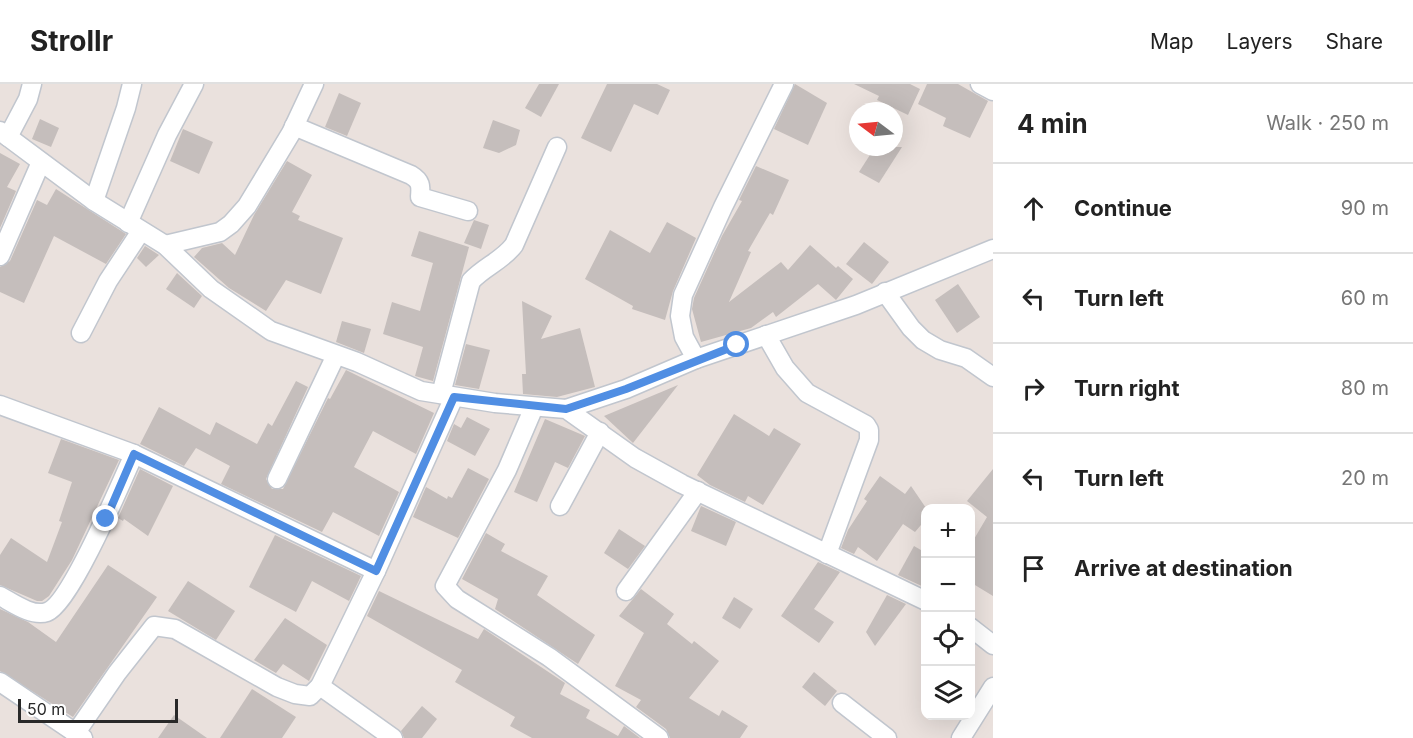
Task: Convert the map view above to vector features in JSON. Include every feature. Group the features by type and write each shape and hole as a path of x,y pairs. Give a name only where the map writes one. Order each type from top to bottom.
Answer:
{"street":[{"path":"32,84 28,99 4,134 94,201 165,245 211,289 271,331 336,355 421,391 566,409 626,389 696,359 885,292 993,249"},
{"path":"94,201 132,84"},
{"path":"81,333 135,227 167,135 194,84"},
{"path":"165,245 220,232 231,224 247,206 294,126 314,84"},
{"path":"696,359 684,337 680,316 683,295 718,217 784,84"},
{"path":"980,84 993,91"},
{"path":"294,126 411,175 418,179 421,186 420,197 468,211"},
{"path":"0,682 79,736 117,673 154,626 174,629 295,694 310,696 320,686 376,571 448,395 471,281 481,270 504,259 514,245 557,147"},
{"path":"0,256 41,162"},
{"path":"885,292 911,328 923,340 940,350 966,358 993,377"},
{"path":"766,335 785,368 807,393 866,425 869,430 869,440 827,554"},
{"path":"277,479 336,355"},
{"path":"0,405 134,454 376,571"},
{"path":"534,406 507,470 445,586 457,599 549,657 658,738"},
{"path":"566,409 635,458 698,491 921,599"},
{"path":"560,506 600,432"},
{"path":"0,596 35,613 49,612 61,600 106,519 134,454"},
{"path":"626,591 698,491"},
{"path":"975,631 993,645"},
{"path":"320,686 393,738"},
{"path":"962,738 993,687"},
{"path":"842,703 887,738"}],"building":[{"path":"539,84 559,84 541,117 525,108"},
{"path":"607,84 657,84 670,90 658,115 634,104 611,152 581,138"},
{"path":"795,84 827,103 808,145 774,129"},
{"path":"854,84 910,84 920,89 908,115 903,113 903,102 881,102 877,100 879,96"},
{"path":"927,84 958,84 988,101 970,138 943,126 946,118 918,104"},
{"path":"339,93 361,103 347,136 325,127"},
{"path":"40,119 59,128 51,147 32,139"},
{"path":"493,120 520,130 516,145 499,153 483,148"},
{"path":"183,129 213,142 199,174 170,161"},
{"path":"0,153 20,164 7,187 16,191 0,228"},
{"path":"869,156 896,156 879,183 859,172"},
{"path":"287,161 312,175 292,212 300,216 298,220 343,238 321,294 286,280 266,311 229,288 194,257 202,248 222,243 235,255 254,215"},
{"path":"756,166 789,180 773,215 770,213 748,251 751,252 729,302 781,262 788,270 810,245 836,268 838,266 853,279 836,300 818,284 776,317 773,312 751,328 701,342 692,309 694,298 722,236 742,201 739,200"},
{"path":"56,189 126,234 106,264 54,236 24,303 0,292 0,267 10,261 37,200 47,205"},
{"path":"474,220 489,225 481,249 464,243"},
{"path":"667,222 696,238 673,291 665,320 632,309 633,306 585,279 610,230 650,253"},
{"path":"419,231 469,247 433,381 415,376 423,347 383,334 392,302 420,311 433,263 411,256"},
{"path":"864,242 889,262 872,284 846,264"},
{"path":"145,246 159,255 146,267 137,258"},
{"path":"177,273 202,296 194,308 166,289"},
{"path":"958,284 980,317 957,333 935,300"},
{"path":"522,301 552,316 541,339 580,328 595,387 557,397 523,394 522,374 526,374"},
{"path":"342,321 371,329 364,353 336,342"},
{"path":"466,344 490,350 479,389 455,385"},
{"path":"346,370 434,413 416,454 373,431 354,467 399,492 379,536 333,512 322,532 221,484 230,466 196,448 184,466 140,444 159,407 210,435 216,422 257,444 268,423 272,426 296,381 308,387 266,479 272,489 283,489 328,398 330,399"},
{"path":"678,385 633,443 604,416"},
{"path":"734,414 769,436 774,428 801,444 763,505 748,496 745,502 710,485 697,475"},
{"path":"467,417 490,429 475,456 447,441 454,424 461,428"},
{"path":"545,419 585,436 568,468 555,462 537,502 514,492"},
{"path":"61,439 119,460 72,560 49,596 42,601 37,601 0,585 0,555 11,538 47,562 62,522 59,521 72,482 48,473"},
{"path":"468,468 489,479 458,538 413,517 426,487 447,499 448,496 452,498"},
{"path":"140,469 173,486 148,536 124,519 123,521 118,518"},
{"path":"993,469 993,596 975,585 975,537 987,517 975,507 975,504 967,501"},
{"path":"880,476 905,494 911,486 923,504 921,504 921,525 915,532 903,524 877,561 858,547 854,554 841,548 848,530 867,501 864,499"},
{"path":"701,506 736,522 726,546 691,531"},
{"path":"619,529 645,546 628,569 604,553"},
{"path":"486,533 505,544 501,551 548,576 537,595 595,635 578,664 495,609 498,599 462,579"},
{"path":"275,535 361,576 349,601 312,581 296,612 249,587"},
{"path":"914,546 921,550 921,586 898,575"},
{"path":"818,562 840,572 814,609 834,622 819,643 781,616"},
{"path":"108,565 157,597 73,717 0,671 0,609 28,622 56,642"},
{"path":"188,581 235,611 216,640 168,611"},
{"path":"641,589 674,614 667,624 692,644 694,641 719,661 689,698 719,716 722,710 748,726 740,738 670,738 666,729 636,707 641,700 615,686 644,633 619,616"},
{"path":"379,591 478,639 484,629 565,683 560,694 590,710 586,718 618,736 624,726 640,738 532,738 510,726 515,717 455,682 462,670 367,616"},
{"path":"887,595 906,604 875,646 866,632"},
{"path":"734,597 753,609 740,629 722,618"},
{"path":"285,618 327,645 309,681 283,664 276,673 254,660"},
{"path":"814,672 837,691 825,706 802,687"},
{"path":"252,689 296,717 282,738 220,738"},
{"path":"422,706 437,719 422,738 404,738 401,731"},
{"path":"174,715 207,738 158,738"}],"route":[{"path":"106,519 134,454 376,571 454,397 566,409 626,389 696,359 737,345"}]}
